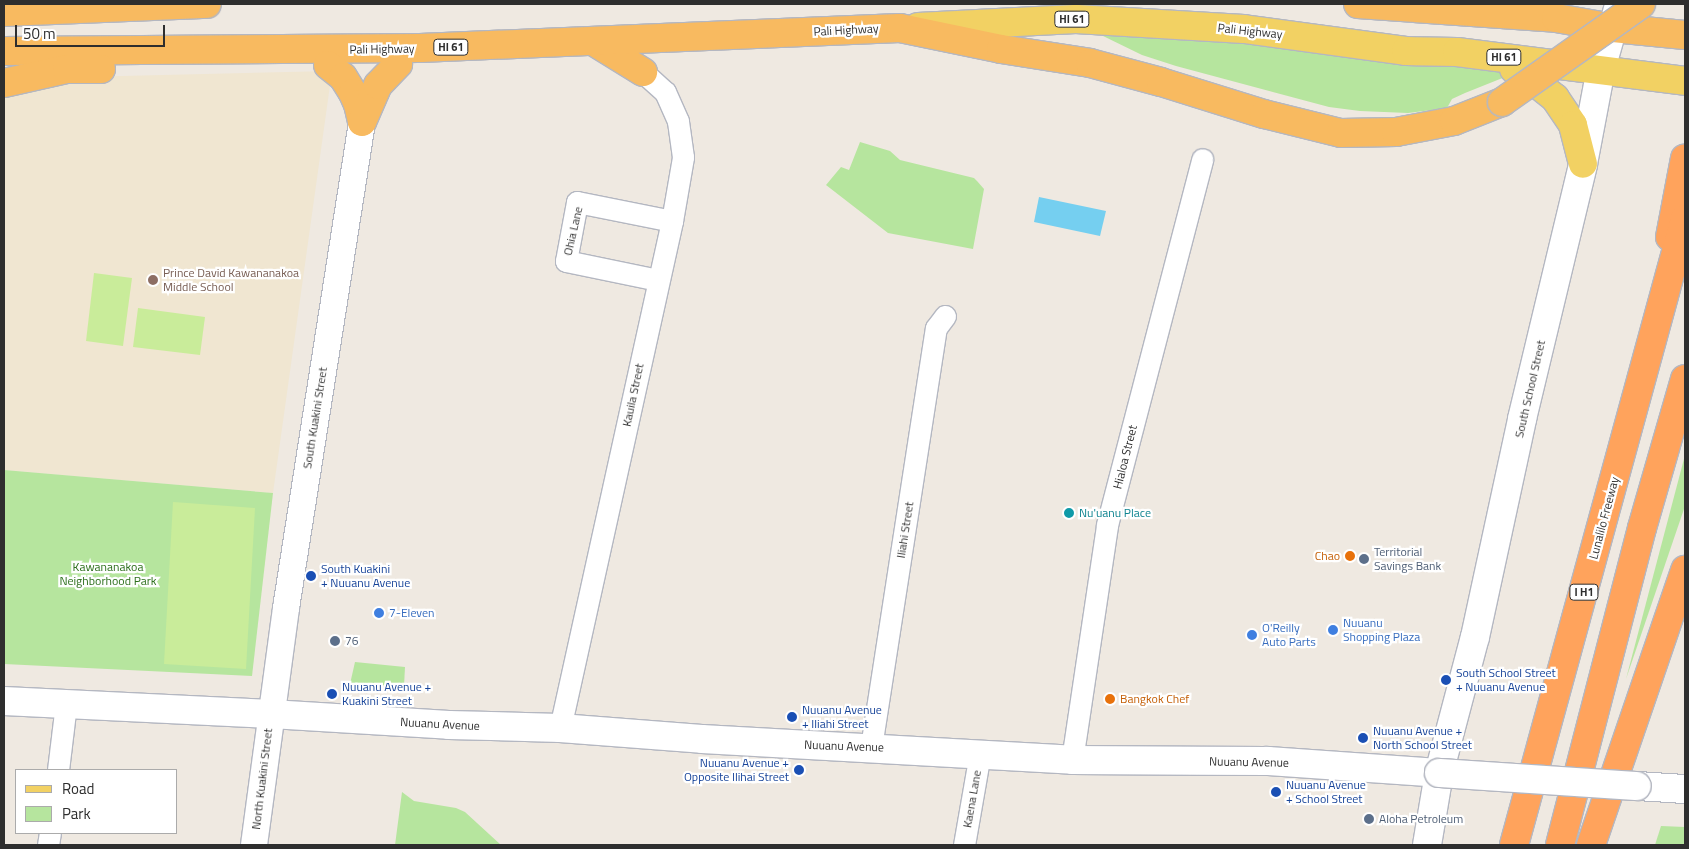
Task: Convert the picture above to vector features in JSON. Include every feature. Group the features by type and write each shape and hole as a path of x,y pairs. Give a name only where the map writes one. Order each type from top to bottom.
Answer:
{"highway":[{"path":"4,12 208,4"},
{"path":"1358,4 1556,18 1616,16 1654,31 1685,35"},
{"path":"900,28 1001,49 1090,62 1264,114 1342,133 1396,132 1454,121 1502,102 1642,4"},
{"name":"Pali Highway","path":"4,51 318,50 900,28"},
{"path":"593,41 643,72"},
{"path":"4,83 67,69 526,60 538,43"},
{"path":"362,122 378,85 398,64"},
{"path":"328,65 343,77 353,93 358,104 362,122"},
{"path":"1648,359 1685,158"},
{"name":"Lunalilo Freeway","path":"1515,839 1685,219"},
{"path":"1560,845 1642,528 1685,379"},
{"path":"1591,845 1685,570"}],"main road":[{"name":"South School Street","path":"1427,845 1439,773 1475,637 1522,419 1583,164 1601,68 1616,16"},
{"name":"Pali Highway","path":"900,28 1076,19 1244,29 1406,50 1457,52 1601,68 1685,80"},
{"path":"1457,52 1520,70 1549,92 1573,125 1583,164"},
{"name":"Nuuanu Avenue","path":"4,701 449,725 560,728 702,739 980,753 1072,760 1268,761 1681,789"}],"street":[{"name":"Kauila Street","path":"560,728 672,221 683,157 678,121 665,92 643,72"},
{"name":"South Kuakini Street","path":"271,714 362,122"},
{"name":"Hialoa Street","path":"1072,760 1107,525 1202,159"},
{"name":"Ohia Lane","path":"658,280 566,261 577,202 672,221"},
{"name":"Iliahi Street","path":"871,747 936,328 945,316"},
{"path":"58,769 66,704"},
{"name":"North Kuakini Street","path":"254,845 271,714"},
{"name":"Kaena Lane","path":"964,845 980,753"}],"shaded area":[{"name":"Prince David Kawananakoa Middle School","path":"332,71 273,493 4,470 4,91 80,77"}],"green space":[{"path":"1172,29 1515,73 1452,99 1447,108 1408,113 1360,111 1329,107 1176,66 1142,55 1101,35"},
{"path":"860,142 890,151 900,160 974,178 984,189 973,249 888,233 826,185 841,167 849,170"},
{"path":"94,273 132,278 123,346 86,341"},
{"path":"138,308 205,317 200,355 133,347"},
{"path":"1685,455 1685,506 1626,679"},
{"name":"Kawananakoa Neighborhood Park","path":"4,470 273,493 252,676 4,664"},
{"path":"173,502 255,508 246,669 164,664"},
{"path":"355,662 405,667 404,686 350,684"},
{"path":"402,792 414,801 456,808 465,812 501,845 395,845"},
{"path":"1661,826 1685,827 1685,845 1655,845"}],"water":[{"path":"1039,197 1106,211 1100,236 1034,222"}],"place":[{"name":"Prince David Kawananakoa Middle School","path":"153,280"},
{"name":"Nu'uanu Place","path":"1069,513"},
{"name":"Chao","path":"1350,556"},
{"name":"Territorial Savings Bank","path":"1364,559"},
{"name":"South Kuakini + Nuuanu Avenue","path":"311,576"},
{"name":"7-Eleven","path":"379,613"},
{"name":"Nuuanu Shopping Plaza","path":"1333,630"},
{"name":"O'Reilly Auto Parts","path":"1252,635"},
{"name":"76","path":"335,641"},
{"name":"South School Street + Nuuanu Avenue","path":"1446,680"},
{"name":"Nuuanu Avenue + Kuakini Street","path":"332,694"},
{"name":"Bangkok Chef","path":"1110,699"},
{"name":"Nuuanu Avenue + Iliahi Street","path":"792,717"},
{"name":"Nuuanu Avenue + North School Street","path":"1363,738"},
{"name":"Nuuanu Avenue + Opposite Ilihai Street","path":"799,770"},
{"name":"Nuuanu Avenue + School Street","path":"1276,792"},
{"name":"Aloha Petroleum","path":"1369,819"}]}
